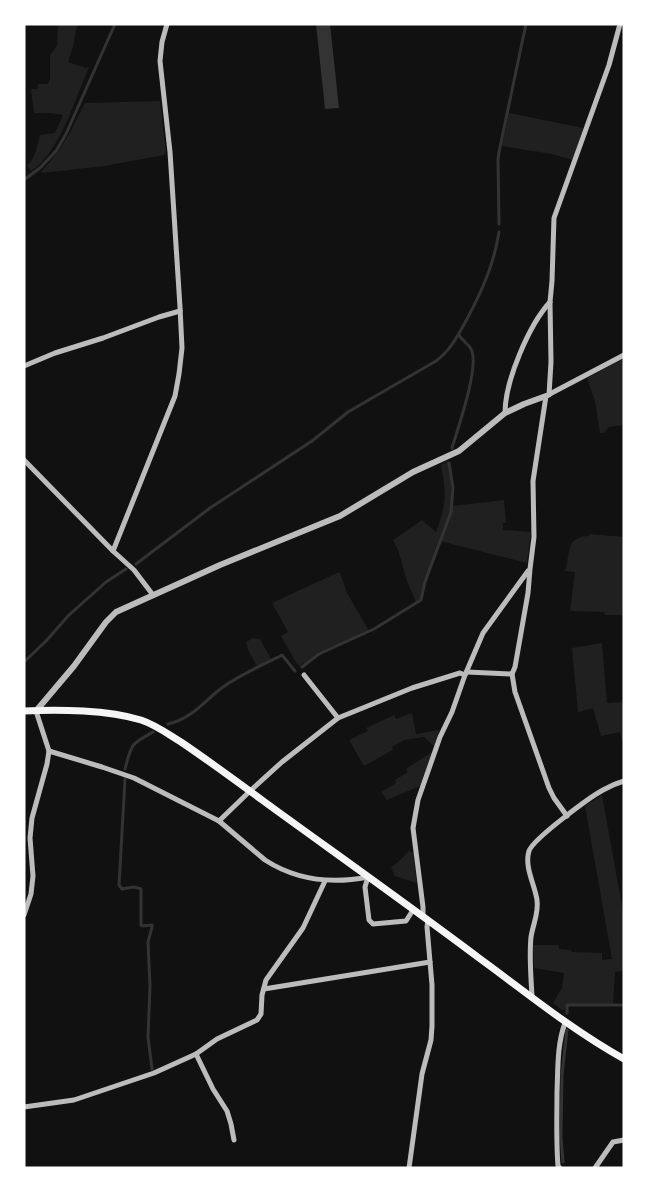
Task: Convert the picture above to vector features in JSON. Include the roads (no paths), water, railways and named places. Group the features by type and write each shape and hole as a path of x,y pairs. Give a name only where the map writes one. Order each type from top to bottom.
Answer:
{"main road":[{"path":"24,711 103,712 142,720 156,726 426,918 565,1023 624,1059"}],"street":[{"path":"113,551 175,396 182,348 170,152 160,61 167,24"},
{"path":"567,816 549,788 515,692 512,674 528,593 534,530 533,481 548,395 555,218 609,65 620,24"},
{"path":"505,413 505,402 515,367 534,325 550,302"},
{"path":"24,366 159,316 180,311"},
{"path":"24,915 31,894 33,876 30,838 32,818 49,751 36,711 116,612 230,560 340,516 413,472 459,451 505,413 548,395 624,355"},
{"path":"24,460 134,570 153,595"},
{"path":"409,1168 422,1074 431,1040 433,995 426,918 413,828 416,810 440,737 483,633 530,569"},
{"path":"219,821 282,762 338,718 412,688 460,673 512,674"},
{"path":"304,675 338,718"},
{"path":"49,751 134,778 219,821 273,865 325,881 368,878 365,886 369,920 373,924 405,921 413,910"},
{"path":"532,996 531,939 537,901 529,867 529,851 537,839 600,791 624,781"},
{"path":"24,1107 74,1100 154,1073 196,1054 217,1039 257,1020 261,1014 266,980 303,928 325,881"},
{"path":"264,989 430,962"},
{"path":"560,1168 556,1143 558,1065 565,1023"},
{"path":"196,1054 227,1111 234,1140"},
{"path":"595,1168 613,1142 624,1140"}],"waterway":[{"path":"24,180 56,151 66,134 115,24"},
{"path":"499,224 499,152 526,24"},
{"path":"136,564 210,508 312,441 348,412 441,357 457,336 478,298 491,266 499,232"},
{"path":"452,448 473,369 471,349 459,335"},
{"path":"302,667 319,654 374,629 421,600 425,582 451,512 453,488 449,463"},
{"path":"24,662 69,615 106,582 126,569"},
{"path":"168,724 191,714 237,678 282,655 295,671"},
{"path":"125,769 133,746 153,732"},
{"path":"125,779 119,885 122,889 134,887 141,889 141,925 152,925 148,942 150,986 148,1037 152,1069"},
{"path":"567,1013 567,1005 624,1005"},
{"path":"563,1162 562,1075 567,1030"}]}
